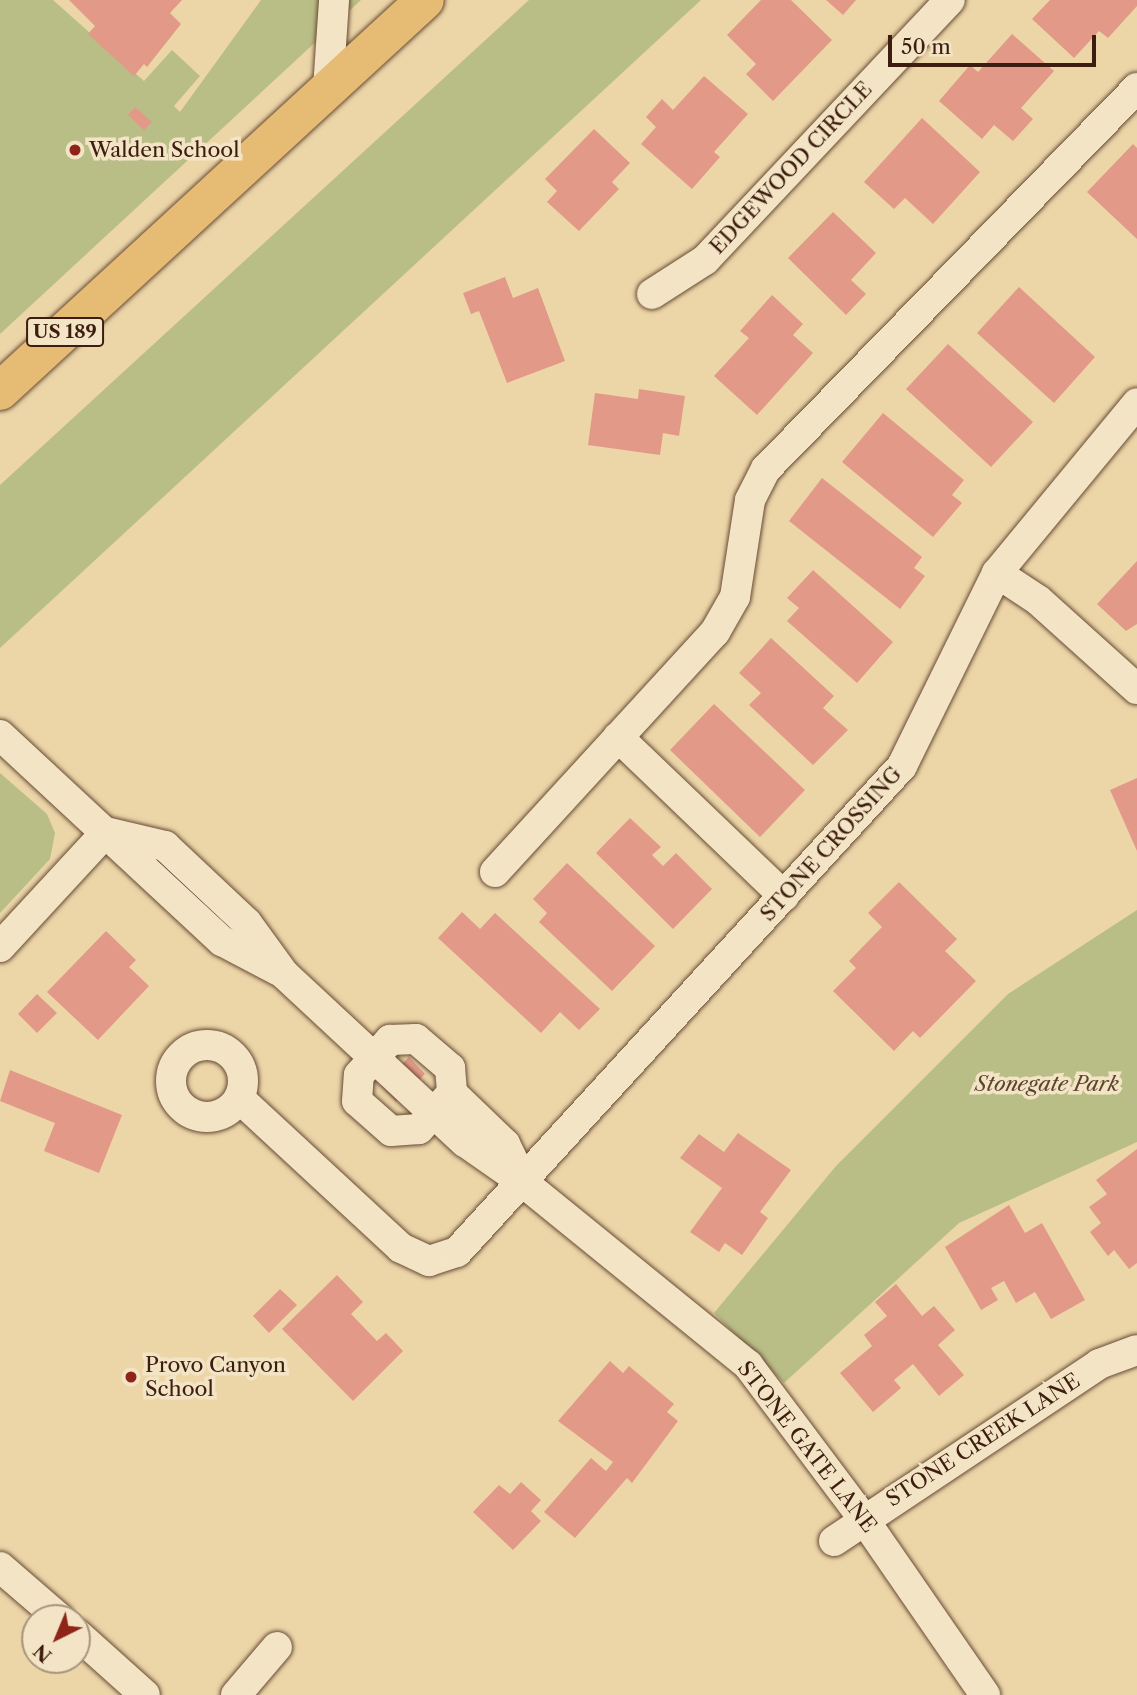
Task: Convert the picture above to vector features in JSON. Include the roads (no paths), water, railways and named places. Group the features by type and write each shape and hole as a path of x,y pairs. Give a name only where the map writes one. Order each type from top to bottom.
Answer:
{"highway":[{"name":"US 189","path":"0,391 425,0"}],"street":[{"path":"328,89 334,0"},
{"name":"EDGEWOOD CIRCLE","path":"652,294 705,260 950,0"},
{"path":"495,872 715,632 735,597 750,500 766,469 1137,88"},
{"name":"STONE CROSSING","path":"240,1099 401,1248 429,1261 457,1252 524,1183 902,766 997,573 1137,404"},
{"path":"997,573 1038,600 1137,689"},
{"name":"STONE GATE LANE","path":"0,735 222,941 284,974 374,1057 443,1103 465,1142 524,1183 748,1365 863,1518 985,1695"},
{"path":"618,737 784,897"},
{"path":"0,947 106,832"},
{"path":"416,1039 450,1068 443,1103 419,1129 391,1131 357,1101 359,1075 374,1057 390,1040 416,1039"},
{"name":"STONE CREEK LANE","path":"834,1541 863,1518 1099,1364 1137,1350"},
{"path":"0,1567 44,1604"},
{"path":"91,1647 145,1695"},
{"path":"236,1695 277,1647"}],"place":[{"name":"Walden School","path":"75,150"},
{"name":"Provo Canyon School","path":"131,1377"}],"park label":[{"name":"Stonegate Park","path":"1047,1084"}]}
